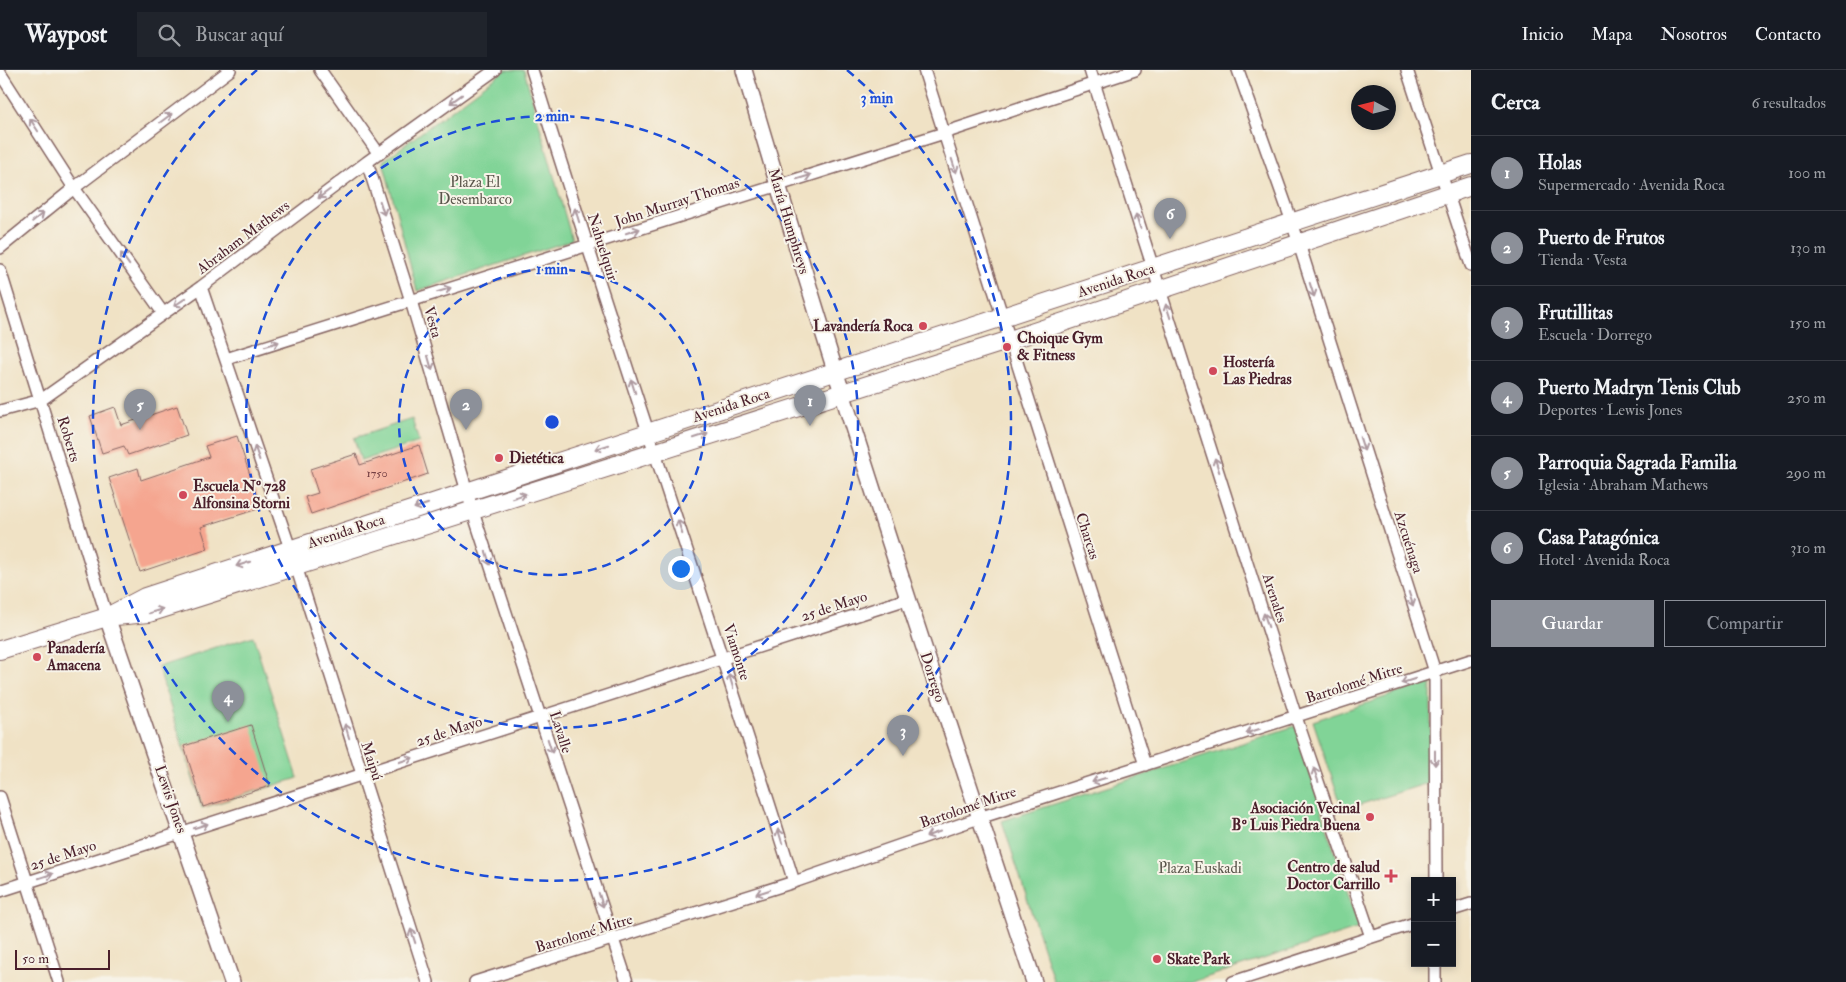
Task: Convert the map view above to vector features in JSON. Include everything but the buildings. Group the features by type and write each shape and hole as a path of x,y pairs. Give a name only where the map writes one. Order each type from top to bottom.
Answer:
{"main road":[{"name":"María Humphreys","path":"744,70 777,185 836,371"},
{"name":"Avenida Roca","path":"0,650 107,617 149,613 467,491 1471,164"},
{"name":"Avenida Roca","path":"293,557 473,512 842,391 1010,340 1471,186"},
{"name":"Dorrego","path":"836,371 907,599 1034,982"},
{"name":"Lewis Jones","path":"107,617 232,982"}],"street":[{"path":"0,248 74,188 230,70"},
{"path":"320,70 379,154"},
{"name":"Abraham Mathews","path":"0,411 41,400 201,287 367,162 495,70"},
{"name":"Nahuelquir","path":"532,70 586,246 648,432"},
{"name":"Charcas","path":"924,70 1145,766"},
{"name":"Arenales","path":"1090,70 1296,717 1371,937"},
{"name":"John Murray Thomas","path":"226,359 944,133 1135,70"},
{"name":"Azcuénaga","path":"1238,70 1292,222 1297,243 1435,672 1436,877"},
{"path":"1407,70 1471,265"},
{"path":"0,73 74,188 163,313"},
{"name":"Vesta","path":"367,162 411,301 467,491"},
{"name":"Roberts","path":"0,270 107,617"},
{"name":"Maipú","path":"201,287 293,557 428,982"},
{"name":"Viamonte","path":"648,432 724,658 794,882"},
{"name":"Lavalle","path":"467,491 627,982"},
{"name":"25 de Mayo","path":"0,891 907,599"},
{"name":"Bartolomé Mitre","path":"475,982 614,940 794,882 979,818 1471,660"},
{"path":"0,797 58,982"},
{"path":"1456,909 1471,904"},
{"path":"1233,982 1411,924"},
{"path":"1435,982 1436,967"}],"green space":[{"name":"Plaza El Desembarco","path":"505,70 524,70 572,240 417,291 383,161"},
{"path":"412,419 419,442 361,461 354,438"},
{"path":"253,636 298,778 202,808 158,667"},
{"path":"1431,682 1431,782 1343,810 1313,721"},
{"name":"Plaza Euskadi","path":"1295,726 1359,928 1192,982 1054,982 1002,821"}],"place":[{"name":"Casa Patagónica","path":"1170,239"},
{"name":"Lavandería Roca","path":"923,326"},
{"name":"Choique Gym & Fitness","path":"1007,347"},
{"name":"Hostería Las Piedras","path":"1213,371"},
{"name":"Holas","path":"810,426"},
{"name":"Parroquia Sagrada Familia","path":"140,430"},
{"name":"Puerto de Frutos","path":"466,430"},
{"name":"Dietética","path":"499,458"},
{"name":"Escuela Nº 728 Alfonsina Storni","path":"183,495"},
{"name":"Panadería Amacena","path":"37,657"},
{"name":"Puerto Madryn Tenis Club","path":"228,722"},
{"name":"Frutillitas","path":"903,756"},
{"name":"Asociación Vecinal Bº Luis Piedra Buena","path":"1370,817"},
{"name":"Centro de salud Doctor Carrillo","path":"1391,876"},
{"name":"Skate Park","path":"1157,959"}]}
